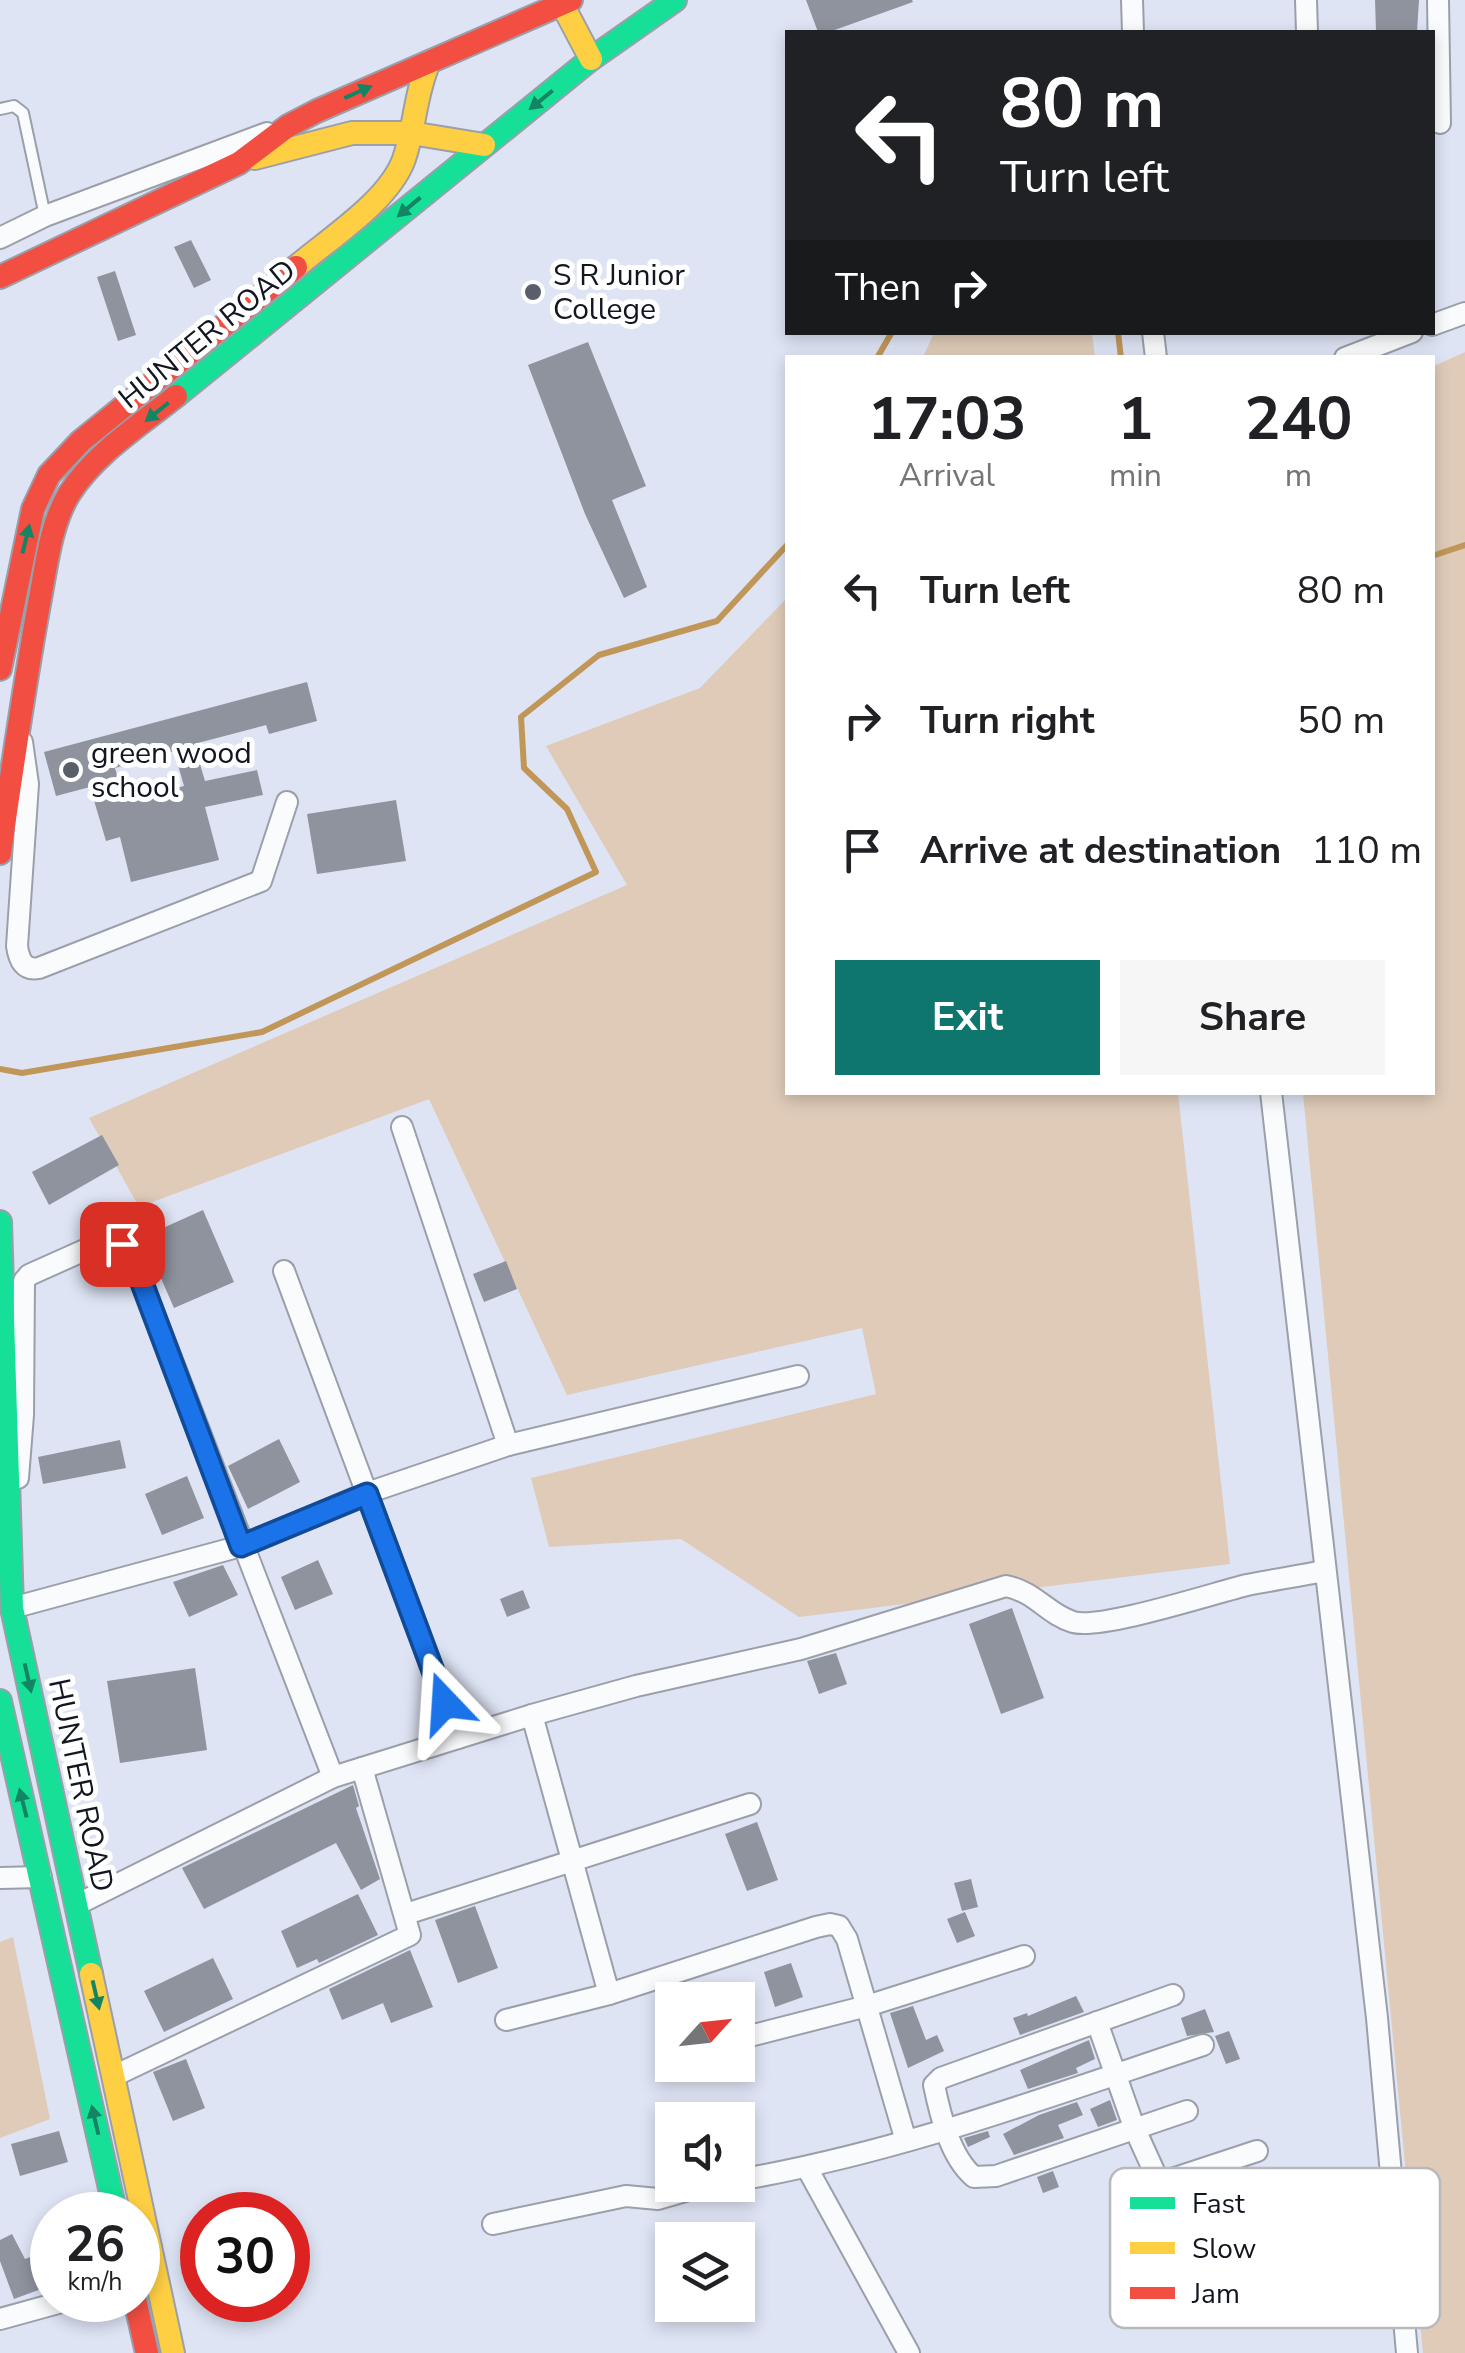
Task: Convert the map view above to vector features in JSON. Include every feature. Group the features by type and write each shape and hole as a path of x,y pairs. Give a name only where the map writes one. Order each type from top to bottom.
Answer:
{"street":[{"name":"HUNTER ROAD","path":"0,852 50,548 67,496 80,479 115,445 484,145 591,59 675,0"},
{"path":"1132,0 1133,30"},
{"path":"1306,0 1307,30"},
{"path":"1438,0 1440,122"},
{"path":"0,238 45,216 288,126 558,3 591,59"},
{"name":"HUNTER ROAD","path":"0,669 33,509 49,475 81,441 390,187 410,148 412,109 418,84 430,62"},
{"path":"0,277 239,163 288,126"},
{"path":"239,163 352,133 412,133 484,145"},
{"path":"1435,324 1465,312"},
{"path":"1353,355 1404,335"},
{"path":"18,726 28,784 17,946 18,957 28,968 39,968 261,881 287,802"},
{"path":"1271,1095 1377,2018 1390,2168"},
{"path":"402,1127 508,1445"},
{"name":"HUNTER ROAD","path":"0,1222 12,1608 114,2076 133,2192"},
{"path":"7,1513 17,1485 21,1450 24,1281 105,1240 114,1240 131,1254 333,1776"},
{"path":"284,1271 458,1738"},
{"path":"12,1608 241,1546 367,1494 508,1445 798,1376"},
{"path":"76,1906 333,1776 532,1715 636,1686 801,1648 1006,1586 1026,1590 1050,1610 1076,1623 1139,1614 1246,1586 1324,1571"},
{"name":"HUNTER ROAD","path":"0,1701 4,1738 41,1877 111,2192"},
{"path":"532,1715 609,1994"},
{"path":"114,2076 410,1935 362,1768"},
{"path":"406,1914 750,1804"},
{"path":"0,1878 41,1877"},
{"path":"506,2020 609,1994 830,1924 840,1926 906,2141"},
{"path":"755,2035 867,2006 1024,1956"},
{"path":"1173,1995 936,2080 934,2089 964,2169 974,2177 996,2176 1187,2111"},
{"path":"1097,2022 1153,2168"},
{"path":"755,2177 807,2168 906,2141 1202,2045"},
{"path":"1205,2168 1258,2150"},
{"path":"807,2168 910,2353"},
{"path":"493,2224 626,2196 655,2199"},
{"path":"0,2319 30,2311"},
{"name":"HUNTER ROAD","path":"160,2316 173,2353"},
{"path":"140,2322 147,2353"},
{"path":"1405,2328 1407,2353"}],"lane":[{"path":"0,109 14,106 23,113 45,216"}],"shaded area":[{"path":"933,335 1092,335 1095,355 924,355"},
{"path":"1465,352 1465,2353 1423,2353 1421,2328 1440,2328 1440,2168 1405,2168 1303,1095 1435,1095 1435,366"},
{"path":"785,600 785,1095 1178,1095 1230,1564 799,1617 681,1539 549,1547 531,1478 876,1394 862,1328 567,1395 429,1099 139,1207 89,1118 627,885 546,746 700,688"},
{"path":"13,1937 50,2119 0,2138 0,1942"}],"building":[{"path":"806,0 913,2 835,30 817,30"},
{"path":"1375,0 1419,0 1417,30 1376,30"},
{"path":"191,240 211,280 194,288 174,247"},
{"path":"115,271 136,335 118,341 97,277"},
{"path":"588,342 646,486 612,500 647,587 624,598 585,514 528,365"},
{"path":"307,682 317,721 269,734 266,725 194,744 205,781 257,770 263,795 205,807 219,860 131,882 120,837 106,841 90,787 56,796 44,752","holes":["174,751 184,786 125,802 115,768"]},
{"path":"396,800 406,861 317,874 307,814"},
{"path":"102,1135 119,1165 49,1205 32,1172"},
{"path":"203,1210 234,1282 174,1308 143,1237"},
{"path":"506,1261 517,1289 484,1302 473,1274"},
{"path":"279,1439 300,1482 248,1509 228,1466"},
{"path":"120,1440 126,1468 43,1484 38,1457"},
{"path":"187,1476 204,1518 162,1535 145,1494"},
{"path":"318,1560 333,1594 295,1610 281,1577"},
{"path":"223,1565 238,1595 189,1617 173,1582"},
{"path":"523,1590 530,1608 507,1617 500,1599"},
{"path":"1012,1608 1044,1698 1001,1714 969,1624"},
{"path":"836,1653 847,1684 819,1694 807,1661"},
{"path":"195,1668 207,1750 120,1763 107,1681"},
{"path":"353,1785 359,1806 356,1808 380,1879 361,1890 336,1843 204,1909 182,1868"},
{"path":"757,1822 778,1880 747,1891 725,1834"},
{"path":"971,1879 978,1907 962,1911 954,1883"},
{"path":"358,1894 378,1935 319,1963 317,1959 297,1968 281,1931"},
{"path":"475,1906 498,1968 458,1983 435,1920"},
{"path":"965,1912 975,1936 957,1943 947,1919"},
{"path":"410,1950 433,2007 391,2023 383,2003 342,2020 329,1989"},
{"path":"213,1958 233,1999 164,2032 144,1991"},
{"path":"791,1963 803,1997 775,2007 764,1972"},
{"path":"1076,1996 1084,2012 1020,2035 1013,2018 1027,2013 1028,2016"},
{"path":"913,2006 926,2040 937,2035 944,2051 908,2068 890,2013"},
{"path":"1205,2009 1214,2032 1187,2036 1181,2018"},
{"path":"1229,2031 1240,2059 1226,2064 1215,2036"},
{"path":"1089,2040 1095,2059 1076,2068 1078,2073 1028,2089 1020,2070"},
{"path":"186,2059 205,2108 173,2121 153,2072"},
{"path":"1110,2100 1117,2120 1098,2127 1090,2109"},
{"path":"1077,2102 1083,2115 1058,2125 1064,2138 1014,2155 1003,2134 1039,2115"},
{"path":"59,2131 68,2162 20,2176 11,2144"},
{"path":"988,2131 990,2137 968,2147 964,2138"},
{"path":"1053,2171 1059,2187 1043,2193 1037,2177"},
{"path":"12,2234 25,2259 30,2257 30,2293 14,2299 0,2261 0,2240"}],"waterway":[{"path":"879,355 890,335"},
{"path":"1118,335 1121,355"},
{"path":"1435,555 1465,545"},
{"path":"0,1069 22,1073 262,1032 596,872 567,809 524,768 521,717 599,655 717,621 785,547"}],"traffic: fast":[{"path":"176,396 591,59 675,0"},
{"path":"0,1222 12,1608 91,1974"},
{"path":"0,1701 111,2192"}],"traffic: slow":[{"path":"562,4 591,59"},
{"path":"296,267 357,218 396,175 408,147 429,62"},
{"path":"255,158 352,133 411,133 484,145"},
{"path":"91,1974 173,2353"}],"traffic: jam":[{"path":"0,277 239,163 288,126 317,111 571,0"},
{"path":"0,669 33,509 49,475 81,441 296,267"},
{"path":"0,853 34,635 57,519 69,494 91,466 176,396"},
{"path":"140,2322 147,2353"}],"place":[{"name":"S R Junior College","path":"533,292"},
{"name":"green wood school","path":"71,770"}],"route":[{"path":"122,1244 131,1254 241,1546 367,1494 445,1703"}]}
